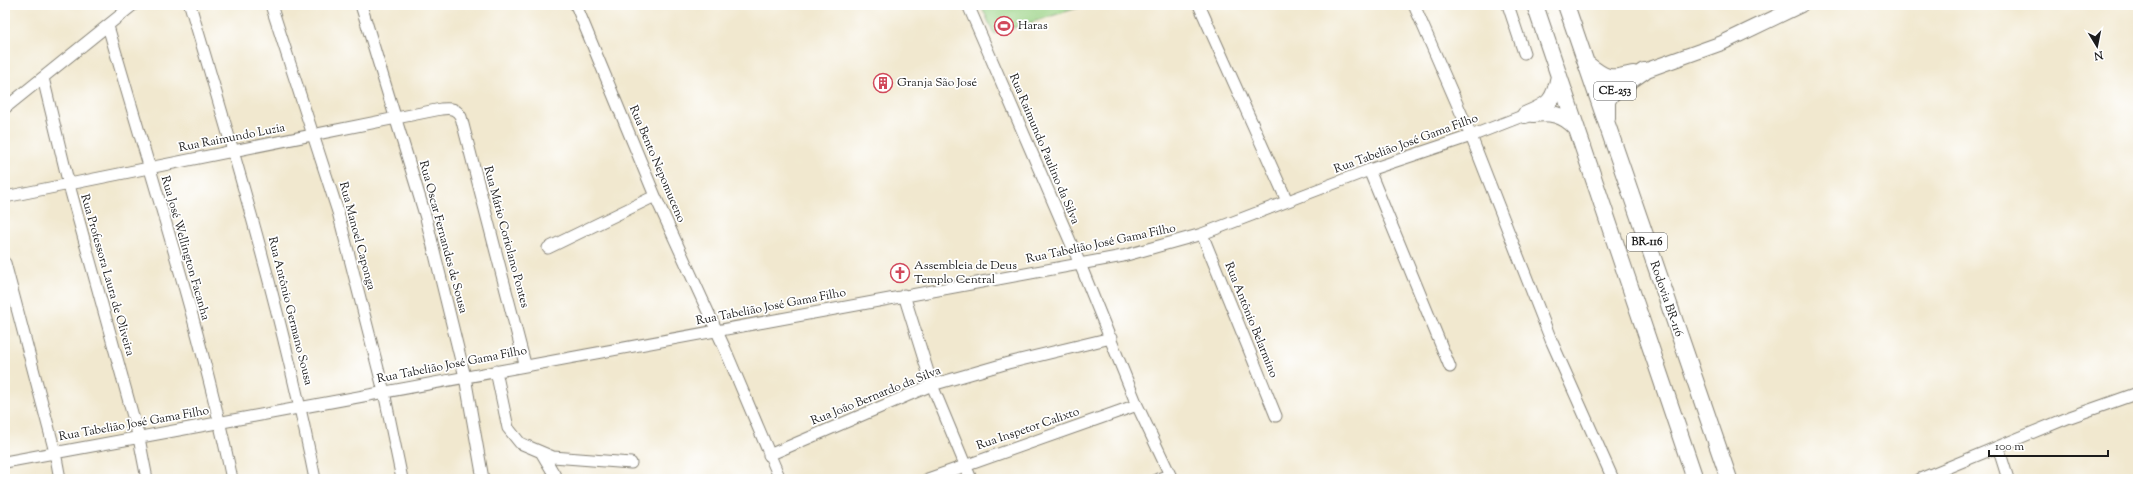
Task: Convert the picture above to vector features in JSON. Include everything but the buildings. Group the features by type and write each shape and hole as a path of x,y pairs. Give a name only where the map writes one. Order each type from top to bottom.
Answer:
{"highway":[{"name":"BR-116","path":"1535,5 1695,479"},
{"name":"Rodovia BR-116","path":"1566,5 1729,479"},
{"name":"CE-253","path":"1587,64 1603,77 1612,79 1644,71"},
{"name":"CE-253","path":"1607,124 1607,100 1611,94 1644,71"},
{"path":"1525,115 1546,106 1550,102 1556,92 1558,76"},
{"path":"1525,115 1550,113 1564,117 1575,127"}],"main road":[{"name":"CE-253","path":"1644,71 1722,43 1801,5"}],"street":[{"path":"5,108 132,5"},
{"name":"Rua Antônio Germano Sousa","path":"190,5 234,151 301,407 315,479"},
{"name":"Rua Manoel Caponga","path":"271,5 338,212 384,392 402,479"},
{"name":"Rua Oscar Fernandes de Sousa","path":"361,5 397,118 426,218 465,376 483,479"},
{"name":"Rua Bento Nepomuceno","path":"576,5 655,196 780,479"},
{"name":"Rua Raimundo Paulino da Silva","path":"968,5 1080,264 1137,404 1171,477"},
{"path":"1199,5 1287,202"},
{"path":"1414,5 1471,136 1551,340 1612,479"},
{"path":"1508,5 1524,52"},
{"name":"Rua José Wellington Facanha","path":"108,26 148,168 188,299 220,422 232,479"},
{"name":"Rua Professora Laura de Oliveira","path":"43,78 69,185 139,438 147,479"},
{"name":"Rua Raimundo Luzia","path":"5,197 447,109 456,110 461,117"},
{"name":"Rua Tabelião José Gama Filho","path":"5,462 496,371 525,364 716,332 904,294 1080,264 1162,246 1202,234 1369,170 1471,136 1525,115"},
{"name":"Rua Mário Coriolano Pontes","path":"461,117 525,364"},
{"path":"1369,170 1450,367"},
{"path":"548,248 655,196"},
{"name":"Rua Antônio Belarmino","path":"1202,234 1276,416"},
{"path":"5,263 55,452 60,479"},
{"path":"904,294 932,385 971,479"},
{"name":"Rua João Bernardo da Silva","path":"769,455 932,385 1008,363 1111,338"},
{"path":"496,371 508,428 520,443 553,457 631,463"},
{"path":"1920,479 2070,417 2138,393"},
{"name":"Rua Inspetor Calixto","path":"928,479 1137,404"},
{"path":"1998,447 2008,479"},
{"path":"541,452 557,479"},
{"path":"1158,479 1171,477"}],"green space":[{"name":"Haras","path":"981,5 1087,5 994,34"}],"place":[{"name":"Haras","path":"1004,26"},
{"name":"Granja São José","path":"883,83"},
{"name":"Assembleia de Deus Templo Central","path":"900,273"}]}
